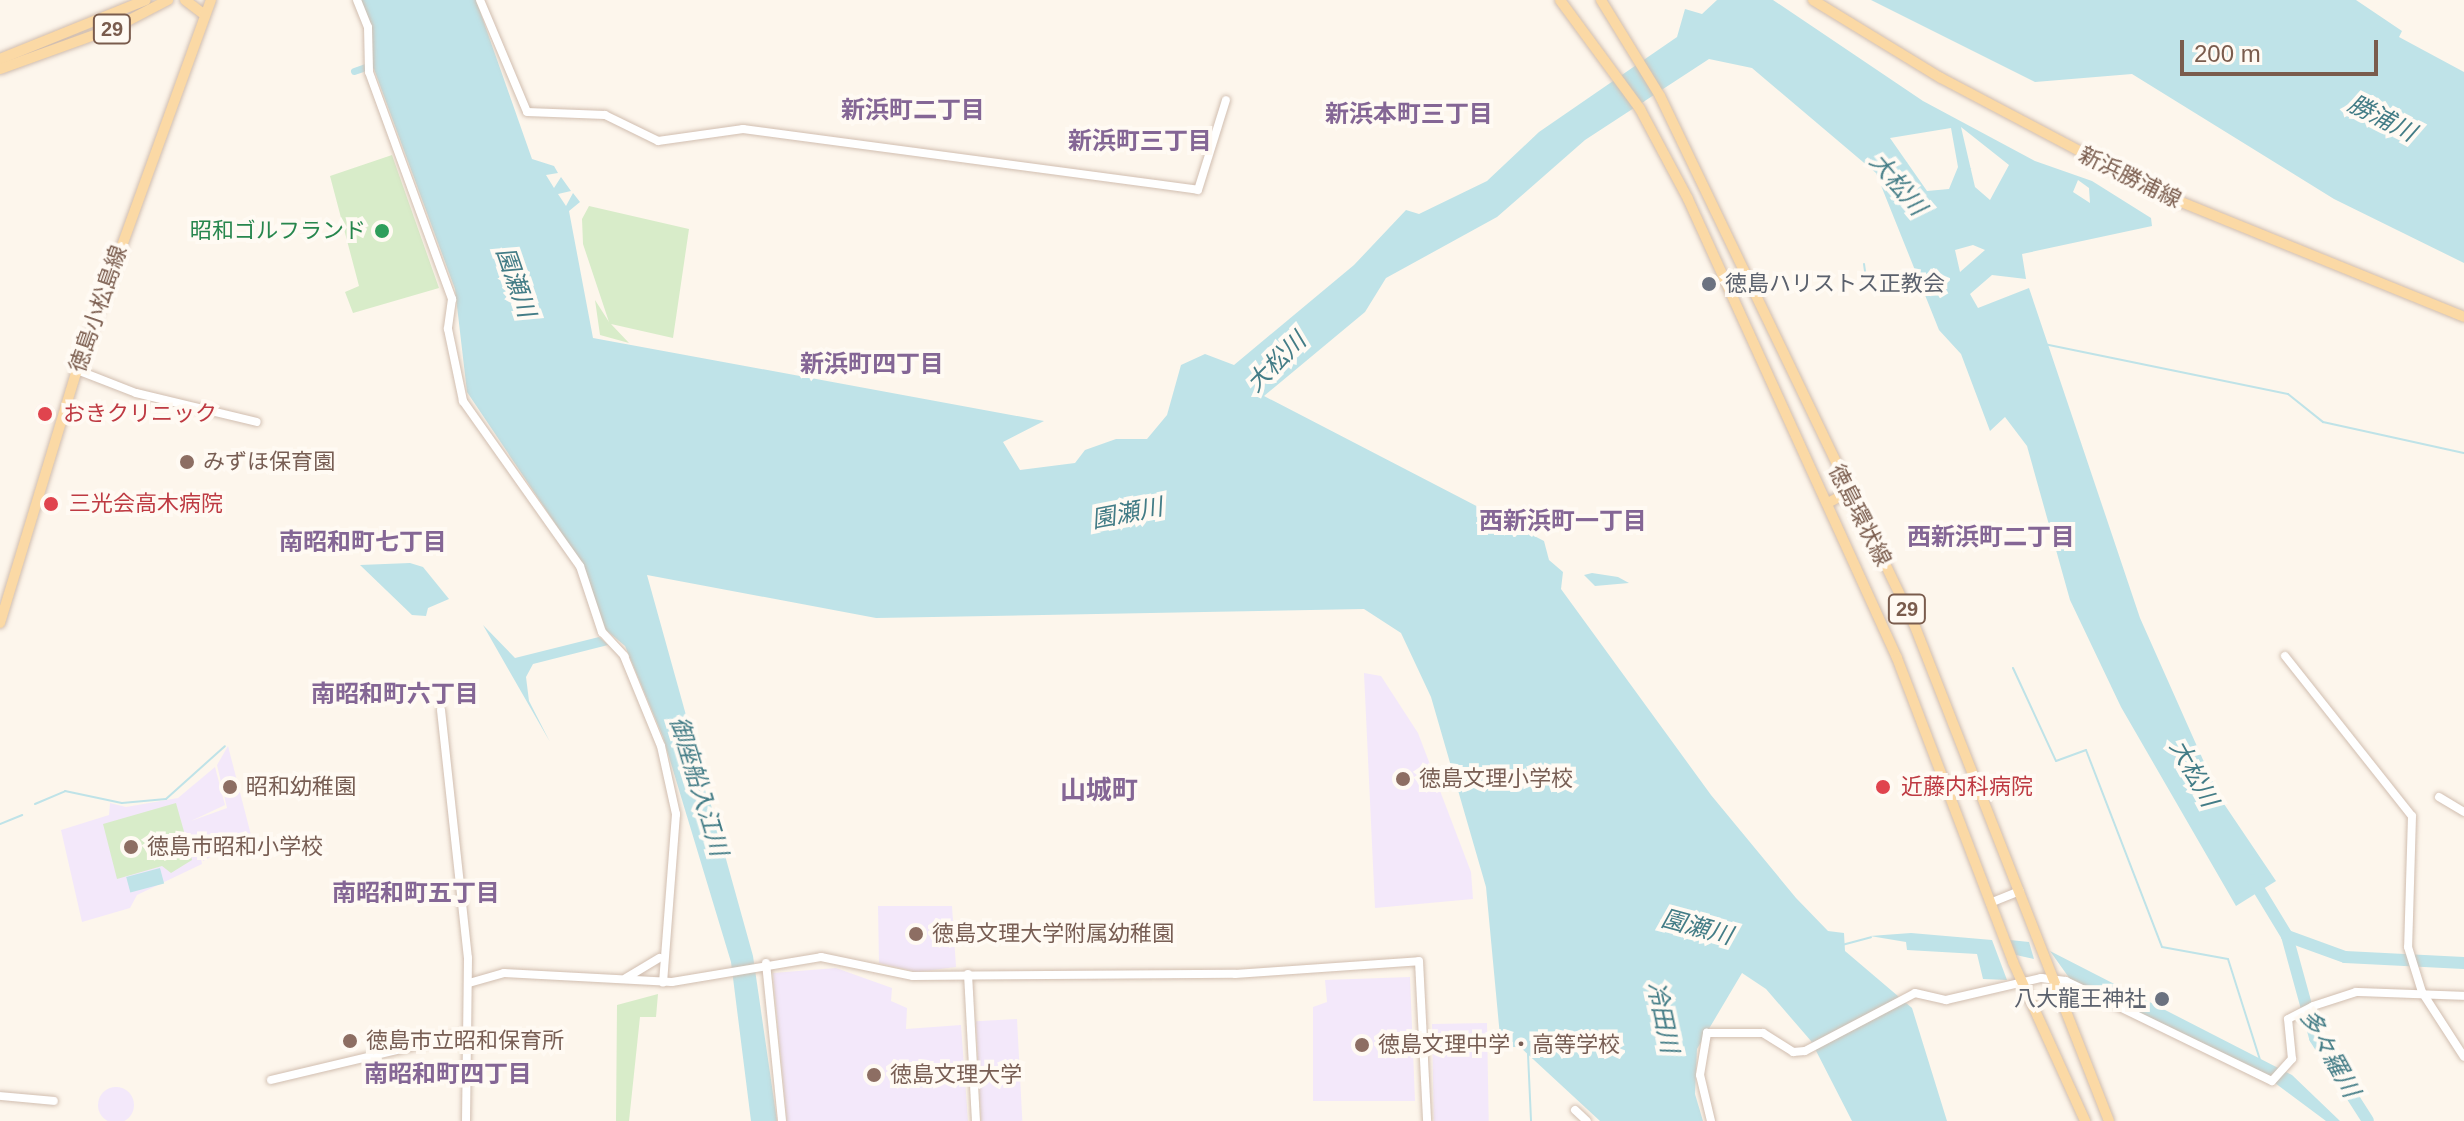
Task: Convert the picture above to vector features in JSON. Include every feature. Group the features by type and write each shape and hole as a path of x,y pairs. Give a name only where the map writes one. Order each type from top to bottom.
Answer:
{"main road":[{"name":"29","path":"0,59 118,15 143,0"},
{"name":"29","path":"0,69 114,28 168,0"},
{"path":"185,0 206,7"},
{"path":"193,0 206,7"},
{"name":"徳島環状線","path":"1560,0 1639,108 1828,503 1919,712 2021,982 2085,1121"},
{"name":"徳島環状線","path":"1601,0 1659,95 1914,624 2109,1121"},
{"name":"新浜勝浦線","path":"1813,0 1941,78 2159,193 2464,317"},
{"name":"徳島小松島線","path":"0,623 77,370 206,7"},
{"path":"1828,503 1848,492"}],"street":[{"path":"357,0 368,27 369,72 452,299 448,329 463,401 580,566 603,633 615,644 675,796 659,958 663,982"},
{"path":"480,0 527,112 605,115 658,141 743,129 1198,190 1226,100"},
{"path":"77,370 136,393 257,422"},
{"path":"2285,656 2412,816 2406,926 2420,989 2464,1057"},
{"path":"441,710 469,983 466,1121"},
{"path":"2439,797 2464,812"},
{"path":"1990,903 2020,891"},
{"path":"469,983 504,973 663,982 762,964 832,957 895,976 1235,974 1419,961 1427,1121"},
{"path":"625,978 659,958"},
{"path":"762,964 782,1121"},
{"path":"968,974 976,1121"},
{"path":"1711,1121 1700,1075 1707,1033 1763,1033 1793,1052 1805,1051 1905,996 1924,992 1946,1000 2052,978 2276,1080 2287,1069 2293,1055 2287,1024 2295,1014 2345,993 2420,989 2464,996"},
{"path":"271,1080 468,1033"},
{"path":"0,1096 54,1101"},
{"path":"1575,1110 1587,1121"}],"shaded area":[{"name":"おきクリニック","path":"45,403 53,406 56,414 53,422 45,425 37,422 34,414 37,406"},
{"name":"徳島文理小学校","path":"1364,673 1381,676 1418,733 1471,872 1473,899 1375,908"},
{"name":"徳島市昭和小学校","path":"228,746 251,835 203,861 199,847 202,864 137,895 130,908 82,922 61,830 109,815 110,803 126,807 178,798 215,767 225,805 191,821 227,808 217,765"},
{"name":"徳島文理大学附属幼稚園","path":"878,906 952,906 956,967 917,972 879,963"},
{"name":"徳島文理大学","path":"836,968 892,988 891,1001 907,1008 906,1029 961,1025 968,1121 787,1121 773,973"},
{"name":"徳島文理中学・高等学校","path":"1410,977 1415,1101 1313,1101 1313,1007 1327,1002 1325,980"},
{"name":"徳島文理大学","path":"1017,1019 1022,1121 981,1121 976,1021"},
{"name":"徳島文理中学・高等学校","path":"1487,1023 1489,1121 1434,1121 1432,1024"},
{"path":"116,1087 129,1092 134,1105 129,1118 116,1123 103,1118 98,1105 103,1092"}],"green space":[{"name":"昭和ゴルフランド","path":"392,155 439,288 353,313 345,292 359,286 330,176"},
{"path":"589,206 689,229 673,338 611,324 629,343 600,335 595,300 609,322 583,244 582,219"},
{"path":"176,803 192,860 171,873 162,866 117,879 103,824"},
{"path":"658,994 656,1017 640,1017 629,1121 616,1121 617,1005"}],"water":[{"path":"361,0 476,0 532,159 554,166 558,173 546,175 554,188 561,177 571,191 558,194 566,206 573,193 580,202 569,211 593,338 1044,421 1003,442 1020,470 1075,463 1085,450 1116,439 1147,439 1167,415 1181,365 1205,354 1234,365 1354,265 1406,210 1419,214 1487,181 1539,132 1677,37 1685,9 1702,14 1717,0 1773,0 1923,101 2035,161 2092,181 2151,218 2152,226 2022,254 2026,279 1992,275 1970,294 1978,308 2029,288 2140,618 2220,798 2276,881 2236,906 2121,707 2070,600 2027,446 2005,417 1990,431 1961,354 1939,330 1876,173 1752,68 1709,59 1585,140 1497,217 1386,278 1365,312 1264,396 1544,541 1549,560 1563,572 1561,589 1711,795 1796,898 1828,931 1844,933 1845,951 1912,1008 1947,1121 1852,1121 1811,1041 1766,989 1742,973 1697,1049 1695,1094 1703,1121 1600,1121 1520,1047 1501,1047 1486,887 1431,697 1401,633 1364,609 876,618 647,575 753,956 777,1121 751,1121 731,962 663,737 625,646 606,630 579,559 467,392 455,289 374,69","holes":["1961,127 2009,165 1990,200 1975,187","1951,128 1958,167 1949,189 1927,191 1890,138","2078,180 2089,188 2090,203 2073,192","1973,245 1985,250 1960,272 1955,250"]},
{"name":"勝浦川","path":"1871,0 2356,0 2402,31 2399,37 2464,72 2464,263 2334,199 2132,74 2035,82"},
{"path":"410,563 423,567 449,599 428,608 426,616 412,615 360,565"},
{"path":"1592,573 1618,577 1629,583 1595,586 1584,575"},
{"path":"483,625 515,658 599,637 608,645 533,664 526,677 529,701 550,742"},
{"path":"160,868 164,883 130,893 126,877"},
{"path":"1911,933 1992,940 2007,980 1983,979 1977,954 1907,950 1906,942 1870,936"},
{"path":"2010,940 2029,942 2034,959 2016,955"},
{"path":"2050,951 2292,1075 2340,1121 2326,1121 2263,1074 2070,979"}],"waterway":[{"path":"354,71 371,65"},
{"path":"1864,264 1867,285"},
{"path":"2044,344 2288,394 2323,422 2464,453"},
{"path":"2013,668 2056,761 2086,750 2162,947 2228,959 2261,1063"},
{"path":"35,804 65,791 122,803 166,799 225,746"},
{"path":"0,824 22,815"},
{"name":"多々羅川","path":"2253,880 2287,936 2315,1038 2368,1121"},
{"name":"大松川","path":"2287,936 2345,957 2464,963"},
{"path":"1842,945 1871,937"},
{"path":"1528,1054 1531,1121"}],"place":[{"name":"昭和ゴルフランド","path":"382,231"},
{"name":"徳島ハリストス正教会","path":"1709,284"},
{"name":"おきクリニック","path":"45,414"},
{"name":"みずほ保育園","path":"187,462"},
{"name":"三光会高木病院","path":"51,504"},
{"name":"徳島文理小学校","path":"1403,779"},
{"name":"昭和幼稚園","path":"230,787"},
{"name":"近藤内科病院","path":"1883,787"},
{"name":"徳島市昭和小学校","path":"131,847"},
{"name":"徳島文理大学附属幼稚園","path":"916,934"},
{"name":"八大龍王神社","path":"2162,999"},
{"name":"徳島市立昭和保育所","path":"350,1041"},
{"name":"徳島文理中学・高等学校","path":"1362,1045"},
{"name":"徳島文理大学","path":"874,1075"}],"district":[{"name":"新浜町二丁目","path":"913,110"},
{"name":"新浜本町三丁目","path":"1409,114"},
{"name":"新浜町三丁目","path":"1140,141"},
{"name":"新浜町四丁目","path":"872,364"},
{"name":"西新浜町一丁目","path":"1563,521"},
{"name":"西新浜町二丁目","path":"1991,537"},
{"name":"南昭和町七丁目","path":"363,542"},
{"name":"南昭和町六丁目","path":"395,694"},
{"name":"山城町","path":"1099,791"},
{"name":"南昭和町五丁目","path":"416,893"},
{"name":"南昭和町四丁目","path":"448,1074"}],"water label":[{"name":"園瀬川","path":"516,282"},
{"name":"園瀬川","path":"1127,513"},
{"name":"御座船入江川","path":"699,786"},
{"name":"園瀬川","path":"1697,927"},
{"name":"冷田川","path":"1663,1017"}]}
